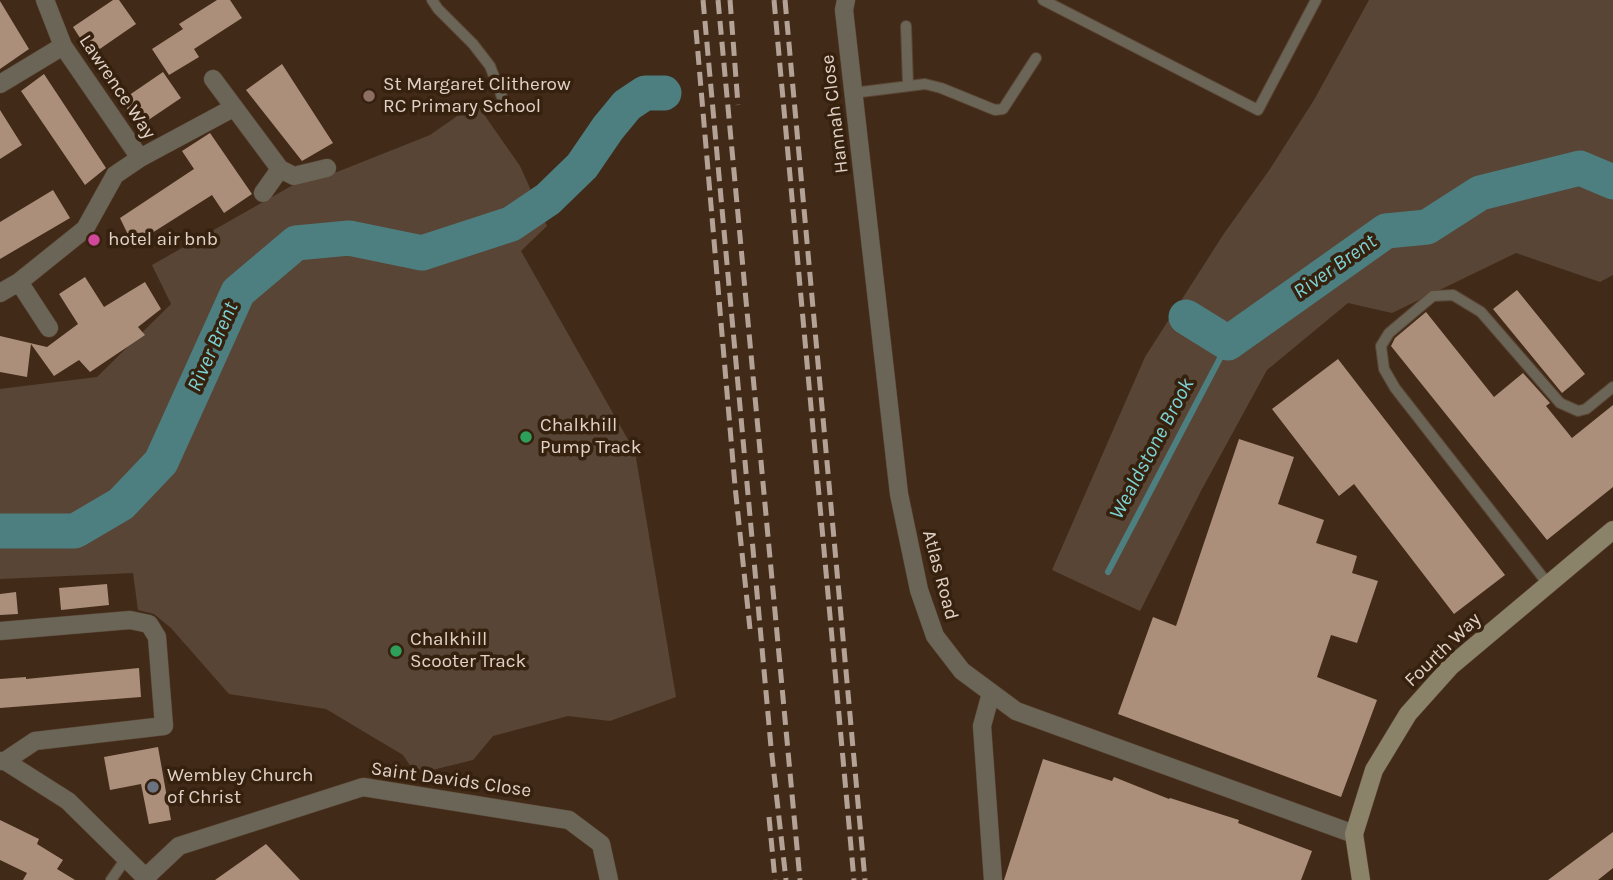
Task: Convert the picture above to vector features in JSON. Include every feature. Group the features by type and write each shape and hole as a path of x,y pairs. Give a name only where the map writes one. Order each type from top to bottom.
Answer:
{"main road":[{"name":"Fourth Way","path":"1361,880 1354,834 1374,770 1408,714 1451,666 1613,530"}],"street":[{"name":"Lawrence Way","path":"45,0 63,46 140,158"},
{"name":"Hannah Close","path":"846,0 844,10 869,224"},
{"path":"0,84 63,46"},
{"path":"213,79 280,169 294,176 327,168"},
{"path":"0,293 19,282 85,229 115,175 140,158 233,108"},
{"path":"263,193 280,169"},
{"name":"Atlas Road","path":"869,224 899,494 919,590 935,636 962,671 1016,711 1354,834"},
{"path":"19,282 49,328"},
{"path":"0,631 130,620 149,624 157,637 164,726 34,741 2,761 68,801 147,879"},
{"path":"991,693 982,726 993,880"},
{"name":"Saint Davids Close","path":"147,879 179,846 363,787 569,820 601,844 609,880"}],"lane":[{"path":"432,0 490,66 507,110"},
{"path":"1043,0 1258,110 1316,1"},
{"path":"906,26 908,85"},
{"path":"853,93 908,85 933,86 995,110 1003,109 1036,58"},
{"path":"1548,584 1395,388 1384,369 1381,345 1389,333 1433,296 1453,295 1481,312 1560,403 1578,411 1586,410 1613,387"},
{"path":"111,880 125,860"}],"shaded area":[{"path":"1369,0 1613,0 1613,275 1600,282 1516,253 1392,313 1348,303 1267,370 1140,611 1052,570 1145,357 1314,100"},
{"path":"476,103 520,166 547,226 521,251 635,452 676,697 610,721 568,716 493,736 473,760 416,774 403,755 326,709 229,694 171,628 154,614 138,610 133,573 0,579 0,389 97,377 171,304 152,265 316,172 337,172 430,135"}],"building":[{"path":"113,0 119,0 136,24 91,55 73,27"},
{"path":"217,0 230,0 242,18 194,49 199,57 169,75 152,49 183,29 179,24"},
{"path":"0,1 29,49 0,69"},
{"path":"282,64 333,143 302,161 246,90"},
{"path":"163,72 181,98 138,127 122,100"},
{"path":"44,74 106,168 85,185 21,91"},
{"path":"0,110 22,145 0,159"},
{"path":"210,133 252,194 224,213 212,195 133,245 120,218 194,169 182,151"},
{"path":"53,190 70,218 0,259 0,222"},
{"path":"85,277 104,307 145,282 161,309 138,327 145,335 90,372 79,360 54,376 31,344 27,377 0,372 0,336 47,347 78,324 59,294"},
{"path":"1517,290 1585,374 1562,393 1493,309"},
{"path":"1426,312 1494,397 1523,373 1550,403 1546,406 1572,438 1613,405 1613,487 1547,540 1391,346 1395,338"},
{"path":"1338,359 1505,575 1454,614 1354,484 1339,496 1272,409"},
{"path":"1239,439 1294,457 1278,504 1324,520 1316,543 1357,556 1352,573 1378,581 1357,643 1331,635 1317,677 1377,700 1341,797 1118,714 1153,617 1176,626"},
{"path":"107,584 109,605 61,610 59,588"},
{"path":"16,592 18,614 0,615 0,594"},
{"path":"139,668 141,697 0,708 0,679"},
{"name":"Wembley Church of Christ","path":"158,747 171,820 149,824 141,784 110,790 104,757"},
{"path":"1043,759 1112,781 1114,777 1169,799 1239,820 1238,823 1312,851 1301,880 1004,880"},
{"path":"0,820 39,839 37,844 63,860 57,869 75,880 23,880 27,873 0,860"},
{"path":"1613,832 1613,868 1598,880 1548,880"},
{"path":"266,844 300,880 215,880"}],"waterway":[{"name":"River Brent","path":"0,531 75,531 121,504 161,462 238,292 296,243 349,238 422,253 511,224 548,199 582,166 627,105 645,93 664,93"},
{"name":"River Brent","path":"1186,317 1228,343 1386,231 1427,227 1480,193 1580,168 1613,182"},
{"name":"Wealdstone Brook","path":"1108,572 1228,343"}],"railway":[{"path":"703,0 771,747 786,880"},
{"path":"718,0 800,880"},
{"path":"730,0 738,105"},
{"path":"774,0 854,880"},
{"path":"785,0 865,880"},
{"path":"696,30 750,629"},
{"path":"769,817 775,880"}],"place":[{"name":"St Margaret Clitherow RC Primary School","path":"369,96"},
{"name":"hotel air bnb","path":"94,240"},
{"name":"Chalkhill Pump Track","path":"526,437"},
{"name":"Chalkhill Scooter Track","path":"396,651"},
{"name":"Wembley Church of Christ","path":"153,787"}]}
